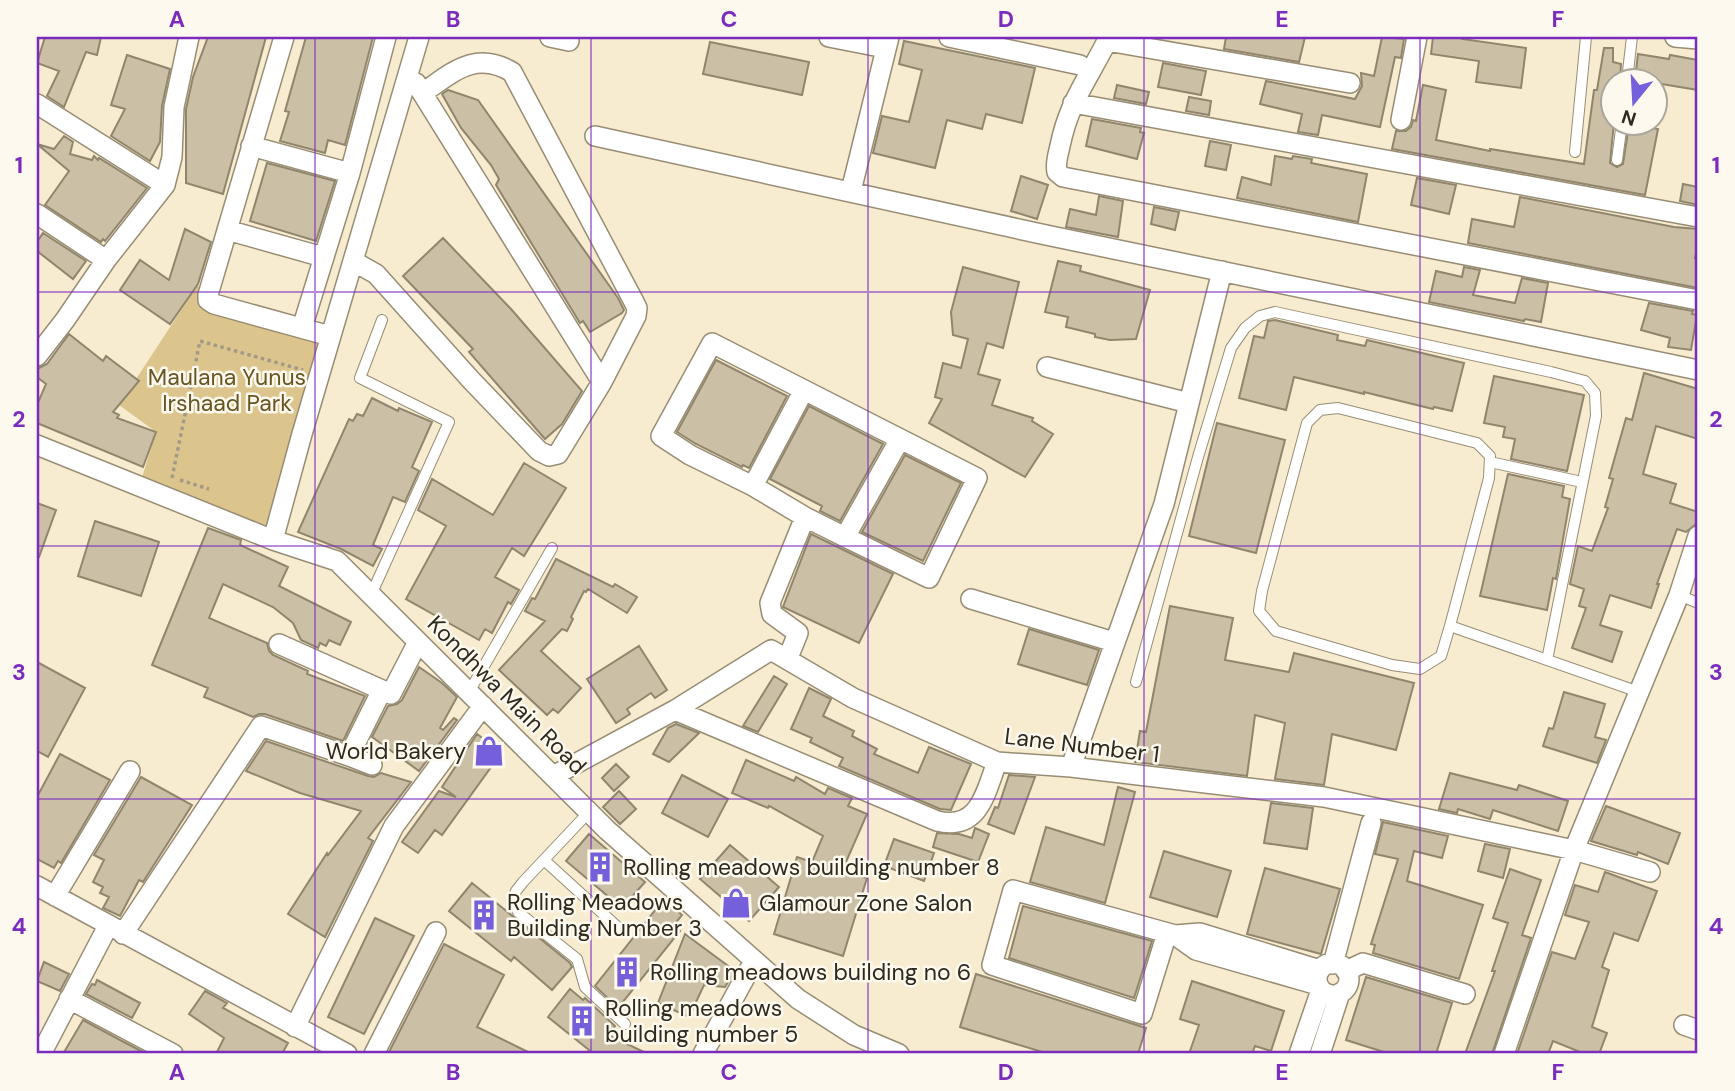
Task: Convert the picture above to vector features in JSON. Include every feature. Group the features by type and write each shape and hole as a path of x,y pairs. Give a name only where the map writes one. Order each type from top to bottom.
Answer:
{"street":[{"path":"37,356 106,260 165,186 172,157 174,107 189,37"},
{"path":"284,37 208,300 214,304 330,336"},
{"path":"302,328 350,173 386,37"},
{"path":"273,540 330,336 419,37"},
{"path":"829,37 887,42 851,191"},
{"path":"949,37 1080,65"},
{"path":"1401,120 1417,37"},
{"path":"1675,37 1698,39"},
{"path":"1350,83 1108,39 1073,103 1063,130 1057,172 1063,177 1698,300"},
{"path":"353,261 376,274 471,380 539,451 549,456 558,454 602,382 636,316 637,308 512,72 497,64 464,64 424,92"},
{"path":"409,73 424,92 602,382"},
{"path":"1073,103 1698,217"},
{"path":"37,104 165,186"},
{"path":"595,136 1046,235 1698,370"},
{"path":"251,146 350,173"},
{"path":"37,214 106,260"},
{"path":"227,230 323,257"},
{"path":"1071,767 1164,504 1222,271"},
{"path":"712,343 900,439 977,478 929,578 805,517 661,436 712,343"},
{"path":"1048,367 1189,403"},
{"path":"753,486 804,390"},
{"path":"845,537 900,439"},
{"name":"Kondhwa Main Road","path":"37,445 273,540 337,561 589,812 754,961 809,1007 853,1035 900,1054"},
{"path":"553,776 674,710 771,650 788,658 798,633 772,614 770,603 805,517"},
{"path":"1504,1054 1574,850 1679,595 1698,536"},
{"path":"971,599 1114,642"},
{"path":"279,644 391,694 418,642"},
{"name":"Lane Number 1","path":"788,658 853,698 997,762 1071,767 1324,797 1574,850 1650,872"},
{"path":"349,757 382,690"},
{"path":"295,1027 394,826 476,699"},
{"path":"674,710 952,825 973,815 982,801 997,762"},
{"path":"41,1054 69,999 261,726 372,765"},
{"path":"55,896 130,771"},
{"path":"1299,1054 1330,979 1371,824"},
{"path":"37,886 347,1054"},
{"path":"1171,934 1142,1014 992,965 1013,890 1198,941 1330,979 1363,963 1465,994"},
{"path":"374,1054 436,932"},
{"path":"703,1054 754,961"},
{"path":"1321,1054 1330,979"},
{"path":"69,999 173,1054"}],"lane":[{"path":"1575,152 1586,37"},
{"path":"1629,66 1632,37"},
{"path":"1618,160 1621,136"},
{"path":"1136,682 1231,348 1245,328 1260,316 1275,312 1551,372 1585,381 1595,393 1596,416 1548,660"},
{"path":"371,595 449,422 359,378 382,320"},
{"path":"1338,408 1477,443 1490,456 1489,478 1450,626 1441,656 1420,669 1392,665 1276,631 1259,611 1307,423 1320,410 1338,408"},
{"path":"1490,462 1582,482"},
{"path":"476,699 552,548"},
{"path":"1679,595 1698,603"},
{"path":"1450,626 1639,692"},
{"path":"589,812 516,891 513,900 518,912 577,959 585,987 625,1024"},
{"path":"544,860 624,932"}],"path":[{"path":"209,489 171,477 200,341 319,375"}],"green space":[{"name":"Maulana Yunus Irshaad Park","path":"197,286 330,336 273,540 140,484 156,432 119,405"}],"building":[{"path":"45,37 101,37 97,55 86,52 64,107 47,96 59,71 37,63"},
{"path":"208,37 266,37 223,194 186,183 186,109 193,77"},
{"path":"306,37 373,37 345,145 328,140 325,153 280,141 289,112 285,111"},
{"path":"1226,37 1305,37 1299,62 1224,49"},
{"path":"1382,37 1404,39 1401,58 1395,57 1380,127 1322,115 1318,135 1298,132 1302,114 1260,104 1266,81 1355,99 1362,86 1361,73 1374,76"},
{"path":"1433,37 1462,37 1526,48 1521,88 1476,82 1479,61 1431,54"},
{"path":"904,41 1035,68 1022,123 986,114 982,129 947,120 935,168 873,153 882,116 909,122 922,70 899,64"},
{"path":"710,42 809,62 802,95 703,74"},
{"path":"1604,48 1613,48 1613,62 1621,66 1601,66"},
{"path":"1638,54 1669,59 1670,55 1698,60 1698,90 1668,85 1668,66 1637,66"},
{"path":"127,55 170,69 162,106 160,142 150,161 111,136 125,109 111,105"},
{"path":"1163,63 1206,71 1201,95 1158,87"},
{"path":"1598,84 1598,136 1613,136 1610,163 1617,167 1623,164 1627,136 1657,136 1645,195 1392,149 1396,131 1406,131 1413,120 1416,121 1423,85 1446,90 1436,140 1490,151 1584,164 1594,90 1597,90"},
{"path":"1117,85 1149,92 1146,104 1114,98"},
{"path":"448,90 478,100 618,298 624,310 622,313 590,332 583,321 580,323 496,185 499,179 491,165 461,128 442,94"},
{"path":"1189,97 1211,101 1209,115 1186,111"},
{"path":"1092,119 1141,128 1140,132 1144,133 1137,159 1086,146"},
{"path":"64,136 73,142 70,154 92,160 94,156 98,160 99,158 147,188 105,241 103,239 101,242 45,205 69,171 37,144 54,149"},
{"path":"1210,141 1231,145 1226,170 1205,166"},
{"path":"1275,156 1312,159 1311,163 1367,174 1358,222 1237,198 1242,177 1271,185"},
{"path":"267,163 335,181 316,241 250,221"},
{"path":"1021,176 1048,185 1037,219 1011,211"},
{"path":"1417,178 1456,185 1449,214 1411,205"},
{"path":"1683,184 1698,187 1698,205 1680,201"},
{"path":"1099,196 1123,201 1118,237 1066,227 1070,209 1096,215"},
{"path":"1520,197 1674,227 1698,229 1695,258 1698,259 1698,288 1468,243 1472,219 1514,227"},
{"path":"1154,207 1179,212 1175,230 1151,224"},
{"path":"185,229 211,242 198,284 170,324 120,290 140,260 169,280"},
{"path":"43,233 86,261 73,279 37,251 37,242"},
{"path":"443,238 511,309 582,391 562,424 545,439 469,352 473,349 403,276"},
{"path":"1058,261 1081,266 1080,271 1150,290 1136,339 1110,340 1095,337 1095,334 1066,327 1068,317 1045,312"},
{"path":"963,267 1019,282 1003,348 987,343 978,374 1000,380 992,405 1033,418 1032,421 1053,434 1025,477 929,423 942,399 935,397 943,363 961,368 968,339 953,335 951,312"},
{"path":"1464,267 1480,270 1473,295 1515,303 1522,278 1548,283 1541,322 1429,302 1436,271 1462,277"},
{"path":"1649,303 1693,311 1692,314 1697,315 1691,350 1668,347 1670,338 1641,330"},
{"path":"1275,320 1338,335 1337,340 1365,346 1367,340 1464,363 1452,411 1294,377 1286,410 1239,398 1254,336 1264,338 1268,321"},
{"path":"69,334 103,361 106,356 139,381 113,412 119,415 117,418 156,432 143,467 37,423 37,405 46,384 37,377 37,369 47,364"},
{"path":"716,360 787,396 749,468 696,444 677,432"},
{"path":"1644,373 1698,389 1698,439 1656,426 1643,474 1676,484 1670,503 1698,512 1698,517 1696,524 1686,532 1677,529 1651,608 1610,595 1600,625 1622,632 1612,662 1572,648 1586,608 1579,606 1584,589 1570,584 1578,546 1592,551 1608,508 1605,507 1613,479 1609,478 1626,418 1632,420"},
{"path":"1494,376 1584,395 1567,471 1511,459 1515,439 1503,437 1505,427 1484,423"},
{"path":"372,398 398,411 399,408 432,422 412,467 419,471 405,502 393,497 373,545 382,549 373,566 341,549 298,532 349,419 353,421 357,414 363,416"},
{"path":"809,406 883,444 840,521 820,511 822,506 770,479"},
{"path":"1217,423 1285,440 1256,553 1189,536"},
{"path":"905,455 961,483 923,561 862,532"},
{"path":"524,463 566,488 524,556 512,548 495,577 519,590 511,604 508,602 492,633 485,629 479,640 406,599 446,526 418,510 432,479 493,515"},
{"path":"1508,474 1564,486 1562,497 1570,499 1556,579 1553,578 1547,610 1480,596"},
{"path":"37,503 56,510 39,557 37,557"},
{"path":"95,521 159,542 141,596 78,576"},
{"path":"208,528 241,540 240,545 288,567 279,586 351,622 340,645 329,640 326,646 320,643 318,648 301,640 293,623 273,607 223,584 209,618 267,643 273,655 308,671 307,674 365,696 343,741 265,714 253,717 204,697 208,688 152,665"},
{"path":"811,534 893,574 859,643 783,607"},
{"path":"556,559 613,587 615,584 637,597 627,613 588,589 584,591 567,631 562,629 541,651 581,688 558,713 553,709 547,715 499,670 545,621 525,611 532,598 535,599"},
{"path":"1170,606 1233,618 1225,660 1289,672 1294,653 1414,683 1396,750 1332,734 1324,785 1275,779 1285,723 1255,715 1247,776 1135,762 1140,731 1146,732"},
{"path":"1029,629 1099,650 1087,685 1018,664"},
{"path":"639,646 667,690 655,698 651,693 627,709 630,714 616,723 587,679"},
{"path":"37,662 85,688 48,757 37,751"},
{"path":"419,667 457,697 440,728 443,730 454,718 457,720 419,771 372,737 388,706 402,700"},
{"path":"774,676 787,684 758,732 743,726"},
{"path":"809,688 831,699 823,716 854,731 852,736 877,749 874,754 918,773 929,747 971,764 951,810 940,809 839,766 843,758 810,742 812,738 791,729"},
{"path":"1564,692 1605,704 1595,737 1606,740 1597,763 1543,746 1549,728 1553,729"},
{"path":"676,724 699,733 669,762 653,754 668,728"},
{"path":"477,734 502,752 442,835 435,830 418,853 402,842 439,791 456,797 442,787"},
{"path":"266,741 368,776 374,777 381,773 411,782 368,838 373,841 325,937 288,914 327,853 328,855 361,811 300,793 246,771"},
{"path":"60,754 110,780 61,863 58,861 54,868 37,859 37,797"},
{"path":"746,760 794,781 796,777 825,794 828,788 852,798 848,806 867,814 842,871 867,878 843,956 774,934 797,857 812,862 823,836 769,806 768,808 732,793"},
{"path":"616,764 629,777 614,791 602,778"},
{"path":"1450,773 1517,790 1519,785 1568,801 1558,831 1493,810 1490,819 1458,809 1457,813 1439,809"},
{"path":"682,775 728,799 708,837 662,813"},
{"path":"1009,775 1035,777 1014,834 988,824 995,807 998,808"},
{"path":"141,777 192,805 143,882 139,880 120,916 103,908 109,897 100,893 103,887 93,882 104,860 94,855"},
{"path":"1118,787 1135,792 1105,903 1030,882 1046,827 1104,845"},
{"path":"619,791 636,809 620,824 603,807"},
{"path":"1271,803 1313,808 1307,849 1264,843"},
{"path":"1606,806 1680,833 1668,864 1638,852 1637,855 1591,841"},
{"path":"1383,822 1448,836 1442,858 1414,851 1407,881 1483,905 1459,979 1373,953 1375,945 1371,944 1398,859 1375,854"},
{"path":"975,828 989,834 978,862 933,847 937,833 959,834 972,838"},
{"name":"Rolling meadows building number 8","path":"589,834 645,882 622,908 566,861"},
{"path":"894,839 934,853 924,881 884,866"},
{"path":"1485,844 1510,849 1503,878 1478,871"},
{"path":"730,845 779,887 749,921 700,879"},
{"path":"1164,851 1231,871 1217,917 1150,897"},
{"path":"1265,868 1340,889 1321,954 1247,934"},
{"path":"1510,869 1541,880 1522,935 1531,938 1492,1054 1465,1054 1495,971 1492,971 1508,923 1493,918"},
{"path":"1605,872 1657,891 1638,941 1614,933 1602,967 1609,970 1592,1027 1607,1033 1599,1054 1585,1054 1553,1041 1548,1054 1517,1054 1552,952 1575,959 1589,922 1565,915 1575,885 1598,892"},
{"path":"472,883 570,963 572,967 552,990 514,957 511,961 449,911"},
{"path":"664,899 682,915 673,926 680,931 618,1008 595,986"},
{"path":"1023,906 1152,941 1134,998 1009,958"},
{"path":"375,918 414,936 364,1034 328,1017"},
{"path":"685,934 735,971 725,987 704,985 689,1017 658,1003"},
{"path":"444,944 504,975 477,1027 532,1054 388,1054"},
{"path":"44,962 69,974 60,991 37,981"},
{"path":"976,974 1146,1028 1138,1054 1049,1054 960,1027"},
{"path":"1366,977 1452,1003 1436,1054 1390,1054 1346,1040"},
{"path":"97,980 140,1003 132,1018 86,994"},
{"path":"1192,981 1284,1011 1271,1051 1255,1046 1252,1054 1189,1054 1199,1025 1180,1019"},
{"name":"Rolling meadows building number 5","path":"570,989 583,1000 585,998 615,1026 608,1035 648,1054 594,1054 548,1017"},
{"path":"205,991 227,1003 223,1008 288,1043 282,1054 216,1054 224,1038 189,1014"},
{"path":"83,1020 120,1040 147,1054 63,1054"}],"place":[{"name":"World Bakery","path":"489,751"},
{"name":"Rolling meadows building number 8","path":"600,867"},
{"name":"Glamour Zone Salon","path":"736,903"},
{"name":"Rolling Meadows Building Number 3","path":"484,915"},
{"name":"Rolling meadows building no 6","path":"627,972"},
{"name":"Rolling meadows building number 5","path":"582,1021"}]}
